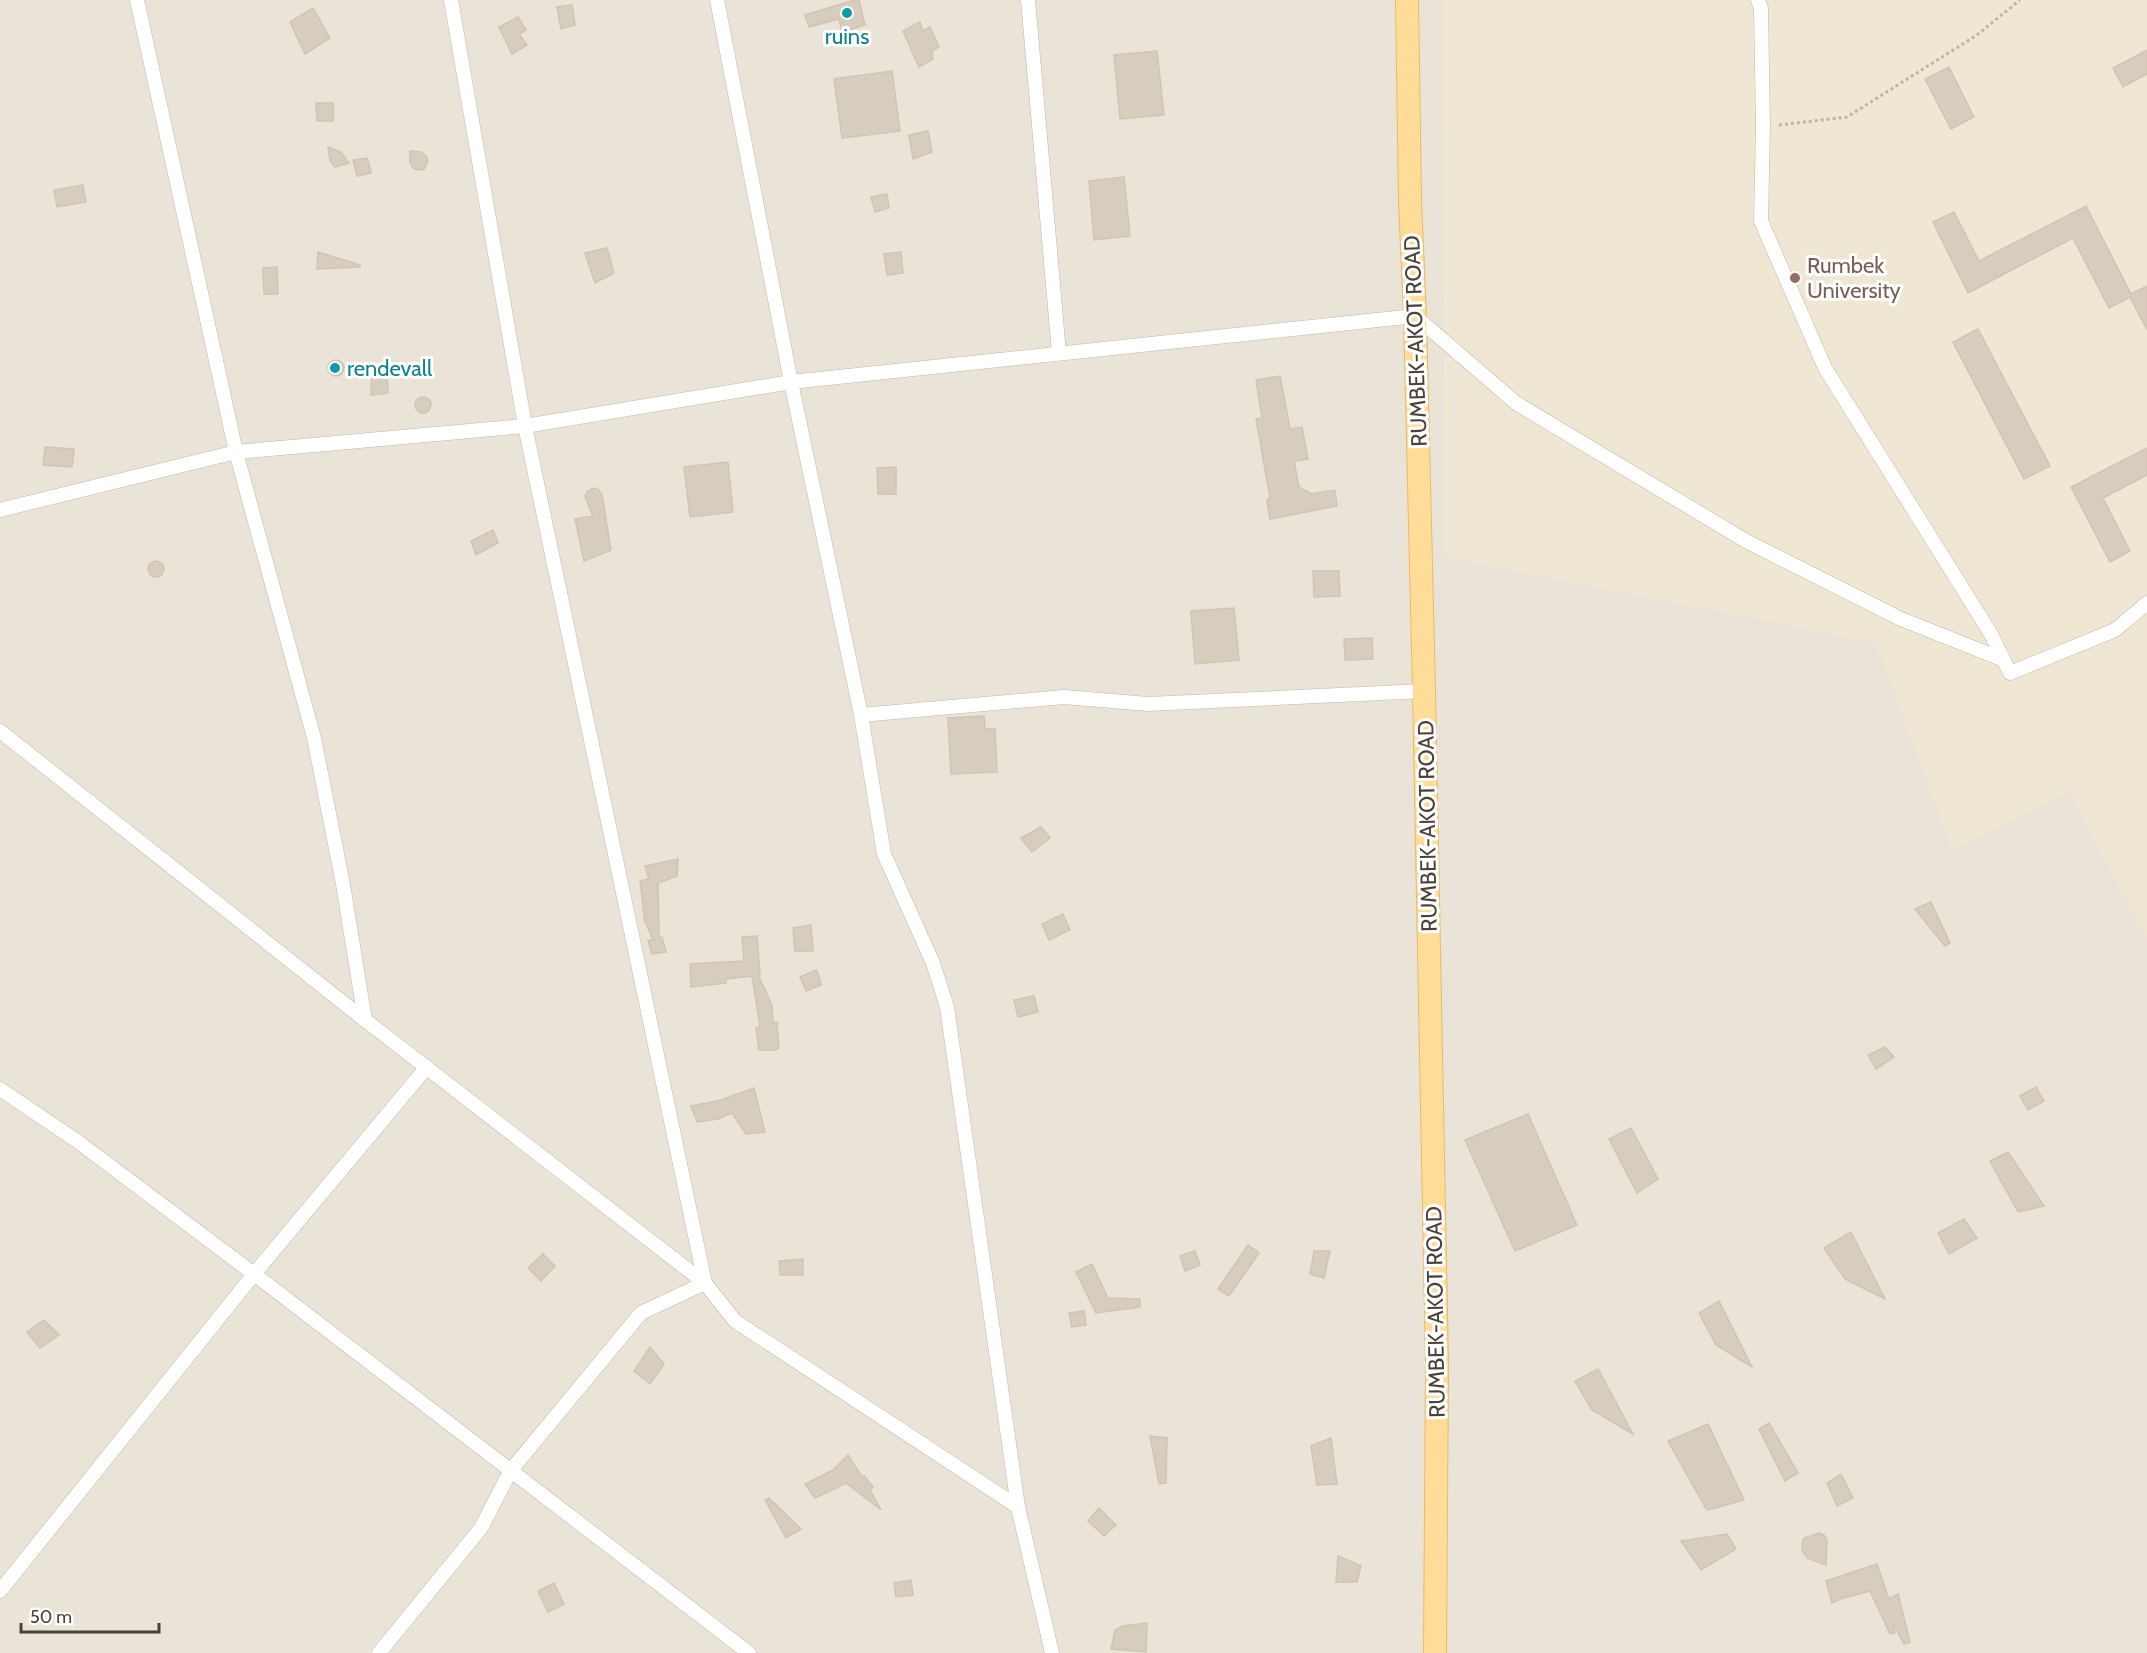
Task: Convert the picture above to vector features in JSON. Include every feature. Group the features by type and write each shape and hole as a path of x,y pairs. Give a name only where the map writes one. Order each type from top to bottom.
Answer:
{"main road":[{"name":"RUMBEK-AKOT ROAD","path":"1407,0 1410,201 1424,691 1437,1364 1435,1653"}],"street":[{"path":"137,0 236,452 314,738 343,884 365,1020"},
{"path":"451,0 525,426 705,1283"},
{"path":"717,0 791,382 861,715 884,854 933,963 947,1007 1018,1507 1052,1653"},
{"path":"1028,0 1059,353"},
{"path":"1758,0 1761,8 1763,127 1761,220 1825,368 1991,634 2010,673 2115,630 2147,603"},
{"path":"0,510 236,452 525,426 791,382 1415,316 1516,403 1746,541 1901,619 2004,660"},
{"path":"861,715 1064,697 1148,704 1424,691"},
{"path":"0,731 365,1020 705,1283 735,1321 1018,1507"},
{"path":"0,1591 254,1274 427,1067"},
{"path":"0,1089 77,1141 254,1274 749,1653"},
{"path":"379,1653 481,1528 511,1470 641,1313 705,1283"}],"path":[{"path":"1763,127 1847,117 1977,35 2020,0"}],"shaded area":[{"path":"0,0 2147,0 2147,1653 0,1653"},
{"name":"Rumbek University","path":"1442,0 2147,0 2147,941 2069,791 1952,850 1876,643 1445,557"}],"building":[{"name":"ruins","path":"859,0 865,25 842,32 839,19 809,27 805,15"},
{"path":"572,5 575,25 561,29 557,7"},
{"path":"313,8 330,38 305,54 290,22"},
{"path":"518,17 526,30 519,34 527,45 512,54 499,27"},
{"path":"920,22 923,31 930,27 939,47 932,51 933,59 919,67 903,31"},
{"path":"2147,50 2147,74 2123,87 2113,68"},
{"path":"1157,51 1164,115 1120,119 1114,55"},
{"path":"1949,67 1974,117 1951,129 1925,79"},
{"path":"892,71 900,131 842,138 834,79"},
{"path":"316,103 333,103 333,121 317,121"},
{"path":"928,131 932,152 913,159 909,135"},
{"path":"328,147 341,152 349,163 335,167 330,161"},
{"path":"410,151 421,152 426,156 428,161 424,169 413,168 410,162"},
{"path":"367,158 371,173 357,176 353,160"},
{"path":"1124,177 1130,236 1094,240 1089,181"},
{"path":"83,185 86,202 57,207 54,190"},
{"path":"887,194 889,208 875,212 871,197"},
{"path":"2086,206 2131,294 2147,286 2147,330 2130,297 2109,308 2073,238 1968,293 1933,222 1954,212 1979,261"},
{"path":"607,248 614,273 595,283 585,253"},
{"path":"318,252 360,265 360,267 317,269"},
{"path":"901,252 903,273 887,275 884,254"},
{"path":"277,267 278,294 264,294 263,268"},
{"path":"1978,329 2050,466 2024,479 1953,342"},
{"name":"rendevall","path":"336,360 342,362 344,368 342,374 336,376 330,374 328,368 330,362"},
{"path":"372,369 387,369 388,393 371,395"},
{"path":"1280,376 1290,429 1302,427 1308,459 1294,461 1299,487 1311,494 1335,490 1337,506 1270,519 1267,500 1270,497 1256,419 1262,418 1256,380"},
{"name":"rendevall","path":"423,397 429,399 431,405 429,411 423,413 417,411 415,405 417,399"},
{"path":"45,447 74,449 72,467 43,465"},
{"path":"2147,448 2147,475 2103,498 2130,551 2110,562 2071,487"},
{"path":"728,462 733,512 690,517 684,467"},
{"path":"896,467 896,494 878,494 877,468"},
{"path":"594,488 602,495 611,550 584,561 575,519 593,516 585,496"},
{"path":"493,530 498,543 476,555 471,541"},
{"path":"153,561 159,561 164,569 162,575 153,577 148,572 148,566"},
{"path":"1313,571 1339,571 1340,596 1314,597"},
{"path":"1234,608 1239,660 1195,664 1191,611"},
{"path":"1372,638 1373,659 1345,660 1344,639"},
{"path":"984,716 985,729 995,729 997,772 951,774 948,718"},
{"path":"1041,827 1050,838 1032,852 1021,838"},
{"path":"678,859 677,876 658,883 659,938 662,937 666,952 652,954 648,941 653,939 645,922 640,881 649,879 645,866"},
{"path":"1931,902 1950,943 1945,946 1915,909"},
{"path":"1063,914 1070,930 1049,940 1042,924"},
{"path":"811,925 813,951 795,951 793,928"},
{"path":"757,936 760,975 758,975 772,1005 773,1023 777,1022 779,1048 775,1050 759,1050 756,1028 760,1027 752,976 726,979 726,983 691,987 690,964 744,961 742,937"},
{"path":"817,970 821,985 806,991 800,977"},
{"path":"1034,996 1038,1012 1018,1017 1014,1000"},
{"path":"1885,1047 1894,1057 1876,1069 1868,1055"},
{"path":"2036,1087 2044,1101 2028,1110 2020,1096"},
{"path":"754,1088 765,1132 746,1134 732,1113 718,1119 697,1122 691,1106 721,1100"},
{"path":"1528,1114 1577,1225 1515,1251 1465,1140"},
{"path":"1631,1128 1658,1179 1637,1193 1609,1139"},
{"path":"2008,1152 2044,1206 2018,1212 1990,1161"},
{"path":"1964,1219 1977,1238 1949,1254 1938,1233"},
{"path":"1851,1232 1885,1299 1845,1279 1824,1248"},
{"path":"1248,1245 1259,1253 1229,1296 1218,1289"},
{"path":"1195,1251 1200,1265 1185,1271 1180,1256"},
{"path":"1314,1251 1330,1251 1324,1278 1310,1274"},
{"path":"543,1254 555,1266 541,1281 528,1268"},
{"path":"803,1259 803,1275 780,1275 779,1261"},
{"path":"1092,1264 1108,1298 1140,1299 1140,1307 1096,1313 1076,1272"},
{"path":"1719,1301 1752,1367 1716,1345 1699,1313"},
{"path":"1084,1311 1086,1325 1072,1327 1069,1313"},
{"path":"44,1320 59,1335 40,1348 27,1332"},
{"path":"650,1347 664,1364 650,1384 634,1371"},
{"path":"1598,1369 1633,1434 1592,1410 1575,1381"},
{"path":"1769,1423 1798,1473 1785,1481 1759,1429"},
{"path":"1708,1424 1744,1500 1707,1510 1668,1441"},
{"path":"1150,1436 1167,1438 1166,1483 1159,1484"},
{"path":"1331,1438 1337,1484 1317,1485 1311,1446"},
{"path":"848,1455 862,1477 864,1476 873,1487 870,1490 881,1510 846,1483 815,1498 805,1484 833,1470"},
{"path":"1841,1474 1853,1498 1837,1506 1827,1483"},
{"path":"769,1498 801,1529 786,1538 765,1500"},
{"path":"1099,1508 1116,1525 1104,1536 1088,1521"},
{"path":"1819,1533 1827,1540 1826,1565 1807,1558 1802,1550 1804,1538"},
{"path":"1727,1534 1736,1549 1701,1570 1681,1541"},
{"path":"1338,1556 1361,1566 1357,1582 1336,1582"},
{"path":"1877,1564 1889,1599 1898,1594 1910,1642 1904,1644 1893,1623 1895,1633 1890,1634 1870,1591 1832,1603 1826,1581"},
{"path":"911,1580 913,1595 896,1597 894,1583"},
{"path":"554,1583 564,1604 548,1612 538,1591"},
{"path":"1147,1623 1146,1652 1111,1649 1115,1630 1123,1626"}],"place":[{"name":"ruins","path":"847,13"},
{"name":"Rumbek University","path":"1795,278"},
{"name":"rendevall","path":"335,368"}]}
